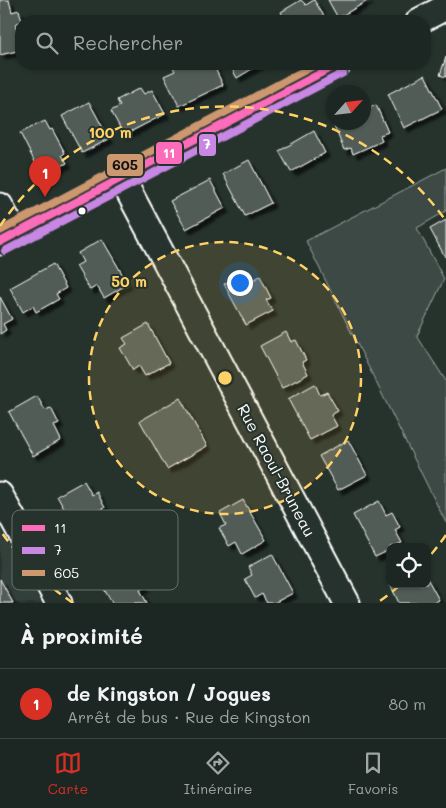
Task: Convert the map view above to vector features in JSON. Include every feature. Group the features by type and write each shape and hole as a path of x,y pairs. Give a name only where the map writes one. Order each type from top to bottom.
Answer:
{"street":[{"path":"431,15 446,7"},
{"path":"0,206 8,238 326,70"},
{"name":"Rue Raoul-Bruneau","path":"121,177 347,603"},
{"path":"0,495 12,517"},
{"path":"52,590 59,603"}],"shaded area":[{"path":"446,168 446,211 417,228 444,279 417,336 446,381 446,523 306,241"},
{"path":"0,528 12,550 12,590 34,590 41,603 0,603"}],"building":[{"path":"0,0 9,0 12,12 19,10 20,15 15,15 15,51 0,55"},
{"path":"301,0 306,5 314,0 323,15 282,15 281,12"},
{"path":"328,0 369,0 343,15 336,15"},
{"path":"446,57 446,77 440,75"},
{"path":"216,70 223,85 179,106 164,76 175,71"},
{"path":"232,70 250,70 237,78"},
{"path":"425,75 442,109 404,128 388,94"},
{"path":"140,88 144,94 152,90 165,114 124,135 111,111 120,106 117,100"},
{"path":"89,102 109,139 82,153 62,116"},
{"path":"376,105 388,132 380,135 382,141 353,154 351,148 344,150 336,130 371,130 371,107"},
{"path":"45,121 50,130 52,129 65,153 62,155 67,163 42,176 20,133"},
{"path":"314,131 325,153 291,172 279,151"},
{"path":"249,160 271,203 245,216 223,174"},
{"path":"210,180 225,208 186,229 170,201"},
{"path":"446,220 446,257 445,257 430,229"},
{"path":"102,239 128,284 104,298 97,286 90,290 76,266 83,262 78,253"},
{"path":"53,264 66,288 56,294 59,299 36,312 33,306 23,312 10,288"},
{"path":"249,271 253,280 260,276 271,298 266,300 273,311 246,325 224,284"},
{"path":"0,297 12,319 3,324 6,330 0,334"},
{"path":"148,324 169,363 145,376 139,366 133,370 120,348 127,344 123,338"},
{"path":"286,332 291,342 296,340 306,360 302,362 308,374 282,388 260,346"},
{"path":"315,384 320,395 327,392 338,411 331,415 337,426 310,440 288,399"},
{"path":"37,396 45,410 51,408 59,424 54,426 61,440 33,456 9,412"},
{"path":"180,398 207,446 167,469 140,421"},
{"path":"348,440 367,475 338,490 319,456"},
{"path":"84,481 92,495 97,492 105,508 100,510 65,510 57,496"},
{"path":"243,500 266,540 242,554 236,542 229,546 219,528 226,525 220,513"},
{"path":"379,501 386,515 392,512 400,527 395,530 402,543 386,543 386,552 375,557 353,515"},
{"path":"272,554 293,593 274,603 267,603 262,594 255,598 245,579 252,575 248,567"},
{"path":"0,579 13,603 0,603"},
{"path":"431,585 439,600 433,603 399,603 392,588 431,588"},
{"path":"105,590 140,590 147,603 112,603"}],"transit line":[{"name":"605","path":"0,231 306,70"},
{"name":"11","path":"0,242 327,70"},
{"name":"7","path":"5,251 343,73"}],"place":[{"name":"de Kingston / Jogues","path":"45,197"}]}
